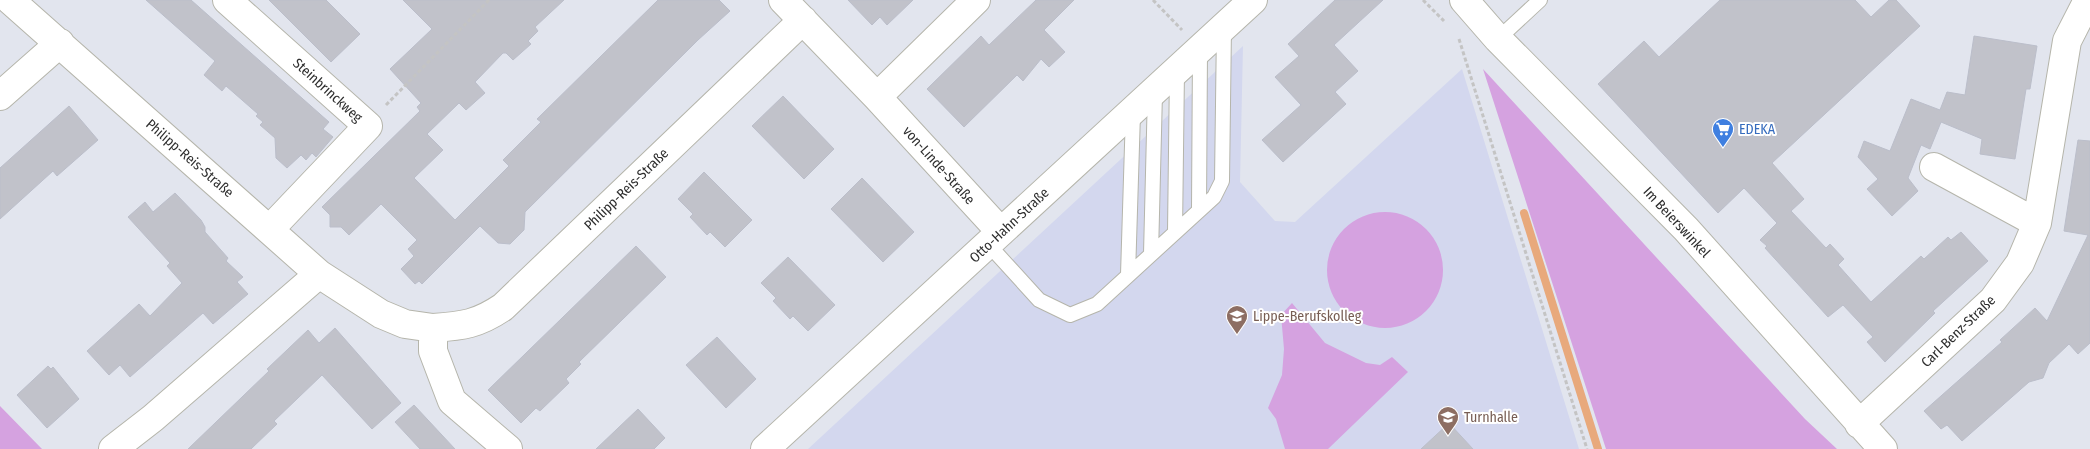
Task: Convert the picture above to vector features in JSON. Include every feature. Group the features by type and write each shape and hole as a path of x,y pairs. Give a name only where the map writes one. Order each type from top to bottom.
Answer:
{"street":[{"name":"Steinbrinckweg","path":"227,0 368,126 270,229"},
{"name":"von-Linde-Straße","path":"783,0 878,97 995,238"},
{"path":"878,97 976,0"},
{"name":"Otto-Hahn-Straße","path":"765,449 1253,0"},
{"name":"Im Beierswinkel","path":"1464,0 1498,39 1686,230 1884,449"},
{"name":"Carl-Benz-Straße","path":"1860,424 1993,300 2020,263 2037,222 2067,41 2082,28 2088,0"},
{"name":"Philipp-Reis-Straße","path":"25,5 60,43 319,274 381,314 405,324 433,328 466,325 485,320 503,307 803,20"},
{"path":"0,96 60,43"},
{"path":"1934,167 2037,222"},
{"path":"113,449 153,418 319,274"},
{"path":"433,328 433,351 452,400 508,449"}],"lane":[{"path":"1498,39 1540,0"},
{"path":"995,238 1039,300 1070,315 1097,304 1214,197 1222,181 1224,27"},
{"path":"1199,210 1200,49"},
{"path":"1175,232 1177,70"},
{"path":"1151,254 1155,90"},
{"path":"1128,275 1133,111"}],"path":[{"path":"368,126 400,89 489,0"},
{"path":"1153,0 1200,49"},
{"path":"1459,38 1587,449"}],"shaded area":[{"name":"Lippe-Berufskolleg","path":"1243,46 1240,182 1275,221 1295,222 1462,69 1579,449 808,449"},
{"path":"1483,69 1805,419 1837,449 1606,449"},
{"path":"1385,212 1407,216 1426,229 1439,248 1443,270 1439,292 1426,311 1407,324 1385,328 1363,324 1344,311 1331,292 1327,270 1331,248 1344,229 1363,216"},
{"path":"1292,303 1325,343 1366,363 1380,365 1392,357 1408,372 1328,449 1285,449 1276,419 1268,408 1282,375 1284,349 1281,315"},
{"path":"0,406 42,449 0,449"}],"building":[{"path":"146,0 191,0 329,122 323,129 333,137 316,157 312,153 306,160 301,155 287,168 276,158 275,138 260,125 263,122 256,116 258,114 226,86 222,91 204,75 215,61"},
{"path":"269,0 326,0 360,34 331,62"},
{"path":"403,0 564,0 535,27 538,31 528,41 531,44 513,60 506,53 503,53 475,82 485,93 466,110 459,103 427,134 443,150 414,178 455,220 509,166 503,160 541,122 537,119 658,0 719,0 730,11 698,40 525,212 524,230 510,244 498,243 480,226 422,284 419,281 415,284 401,269 414,256 408,249 417,240 381,204 349,235 341,227 330,227 330,215 322,207 420,111 417,107 421,103 390,69 432,29"},
{"path":"848,0 913,0 887,25 880,17 872,25"},
{"path":"1036,0 1074,0 1044,30 1065,52 1049,67 1041,59 1023,81 1017,75 964,127 927,89 981,36 989,45"},
{"path":"1335,0 1383,0 1334,45 1358,71 1335,92 1346,104 1283,162 1262,140 1301,105 1275,77 1299,56 1288,44"},
{"name":"EDEKA","path":"1720,0 1855,0 1871,17 1889,0 1896,0 1920,26 1772,163 1804,199 1791,211 1826,248 1830,244 1844,259 1838,265 1871,302 1921,256 1924,259 1948,237 1951,240 1961,232 1988,261 1933,311 1935,313 1885,362 1867,342 1873,337 1843,305 1828,317 1765,248 1767,246 1760,240 1777,223 1744,188 1718,213 1598,84 1644,41 1659,57"},
{"path":"1974,36 2037,46 2030,89 2026,89 2015,159 1980,154 1982,139 1941,122 1930,149 1921,145 1908,178 1918,191 1892,216 1867,189 1878,179 1858,157 1864,141 1890,151 1911,99 1940,110 1947,92 1965,95"},
{"path":"783,96 834,149 804,179 752,126"},
{"path":"69,106 98,140 57,176 53,171 0,219 0,168"},
{"path":"2078,140 2090,141 2090,343 2078,354 2069,344 2049,363 2043,378 2029,382 1962,441 1947,425 1941,429 1924,411 2002,342 2000,340 2035,308 2047,321 2088,235 2064,231"},
{"path":"704,172 752,220 725,247 710,232 707,235 690,217 693,214 678,199"},
{"path":"862,178 914,232 883,262 831,209"},
{"path":"175,193 201,220 205,227 205,232 228,258 226,261 243,277 237,282 248,294 213,324 203,313 130,377 120,365 109,375 87,351 139,304 150,316 182,283 167,266 170,263 128,217 145,202 153,212"},
{"path":"636,246 666,277 579,362 581,364 566,379 569,383 540,411 536,408 521,423 488,390"},
{"path":"788,257 835,305 808,331 793,316 790,319 773,301 776,298 761,283"},
{"path":"335,328 401,403 372,429 322,375 274,421 277,424 251,449 188,449 269,371 267,369 308,330 319,343"},
{"path":"717,337 756,379 726,408 686,365"},
{"path":"48,366 51,369 53,367 79,399 47,428 17,395"},
{"path":"414,405 455,449 420,449 395,422"},
{"path":"638,409 665,438 654,449 596,449"},
{"name":"Turnhalle","path":"1449,423 1473,449 1421,449"}],"waterway":[{"path":"1524,213 1598,449"}],"place":[{"name":"EDEKA","path":"1723,148"},
{"name":"Lippe-Berufskolleg","path":"1237,335"},
{"name":"Turnhalle","path":"1448,436"}]}
